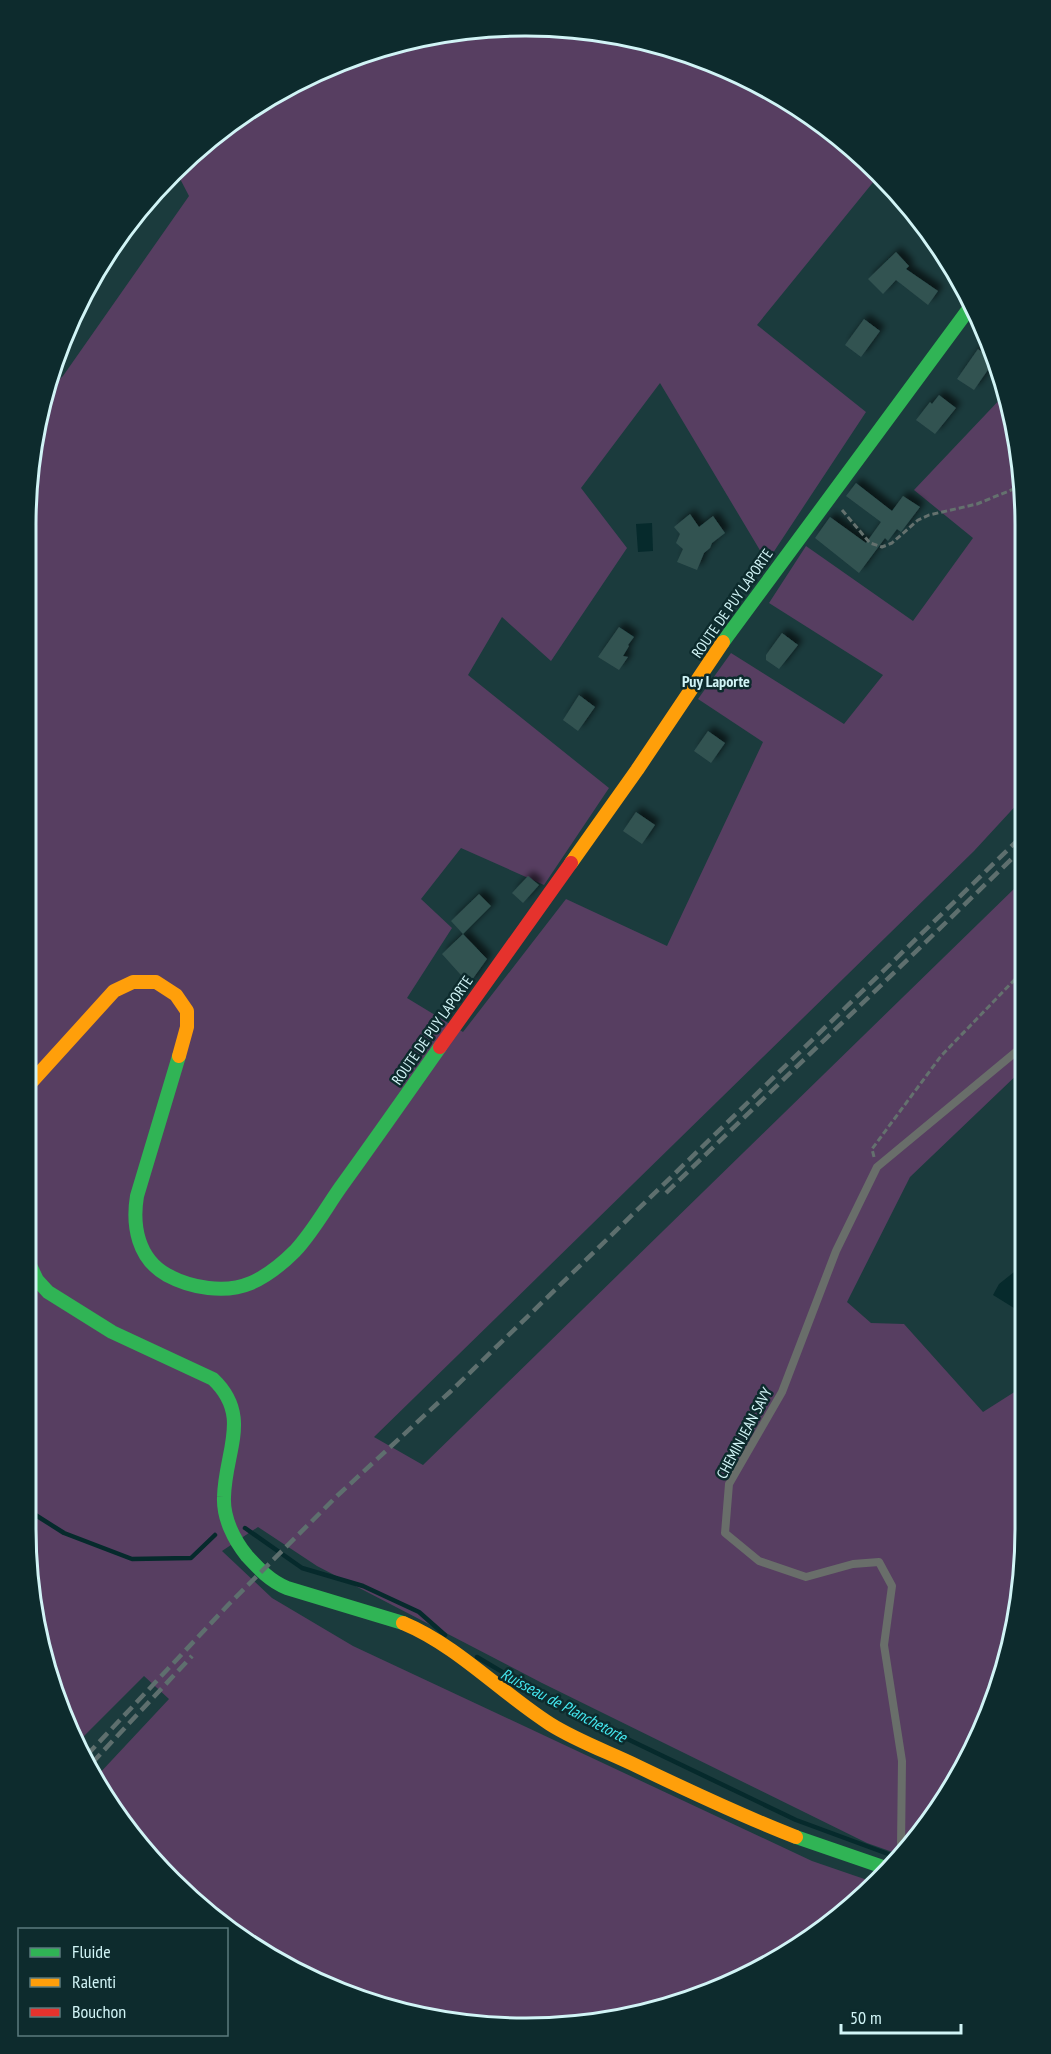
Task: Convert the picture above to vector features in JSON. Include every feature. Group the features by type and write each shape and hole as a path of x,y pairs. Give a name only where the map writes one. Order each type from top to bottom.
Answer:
{"street":[{"name":"ROUTE DE PUY LAPORTE","path":"36,1077 114,991 133,982 156,982 176,995 187,1011 187,1027 136,1203 140,1243 153,1266 183,1282 214,1290 231,1289 250,1284 270,1274 296,1250 637,770 733,627 966,312"},
{"path":"36,1278 48,1292 112,1332 222,1385 230,1397 234,1424 233,1449 224,1500 226,1512 240,1546 268,1577 278,1584 416,1629 442,1645 552,1725 715,1804 880,1866"}],"lane":[{"name":"CHEMIN JEAN SAVY","path":"901,1842 903,1761 884,1645 892,1586 879,1562 853,1564 806,1577 759,1561 725,1533 729,1484 782,1392 836,1251 877,1167 1015,1053"}],"path":[{"path":"828,496 870,543 882,547 892,543 918,520 929,515 977,504 1014,489"},
{"path":"877,1167 872,1149 941,1056 1015,979"}],"shaded area":[{"path":"526,36 558,37 621,45 713,73 742,86 797,118 848,157 874,181 757,325 866,412 767,562 660,383 581,488 627,548 551,661 502,617 468,675 609,788 544,885 461,848 421,899 452,928 407,998 463,1032 566,899 667,946 763,742 698,699 731,653 844,724 883,675 769,603 806,546 913,621 973,538 914,490 998,401 1006,430 1014,493 1015,526 1015,807 974,851 374,1437 423,1465 1015,888 1015,1077 910,1177 847,1302 871,1323 904,1324 983,1412 1015,1392 1014,1561 1006,1624 978,1716 965,1745 933,1800 893,1852 867,1843 542,1683 317,1566 258,1527 222,1551 272,1598 353,1646 812,1861 867,1880 797,1936 742,1968 683,1992 621,2009 558,2017 526,2018 493,2017 430,2009 338,1981 309,1968 254,1936 203,1897 179,1875 137,1826 101,1772 169,1699 144,1676 83,1737 62,1686 45,1624 37,1561 36,1528 36,526 40,462 45,430 58,380 189,196 180,178 203,157 254,118 309,86 368,62 430,45 493,37"}],"water":[{"path":"652,523 653,551 638,552 636,524"},
{"path":"1015,1271 1015,1309 993,1295 999,1284"}],"building":[{"path":"896,252 909,266 906,269 938,291 928,305 896,280 883,294 868,279"},
{"path":"864,319 880,331 861,357 845,345"},
{"path":"978,349 984,353 989,368 974,390 957,379"},
{"path":"939,395 956,408 935,434 916,420 930,402 932,404"},
{"path":"856,483 892,511 903,496 920,507 901,532 897,529 888,541 885,538 859,573 815,538 830,517 866,543 881,522 846,496"},
{"path":"690,514 699,527 713,516 725,533 704,553 697,570 677,562 683,549 676,543 680,534 674,527"},
{"path":"619,627 634,637 623,656 628,657 619,670 598,657"},
{"path":"782,633 798,645 779,669 766,660 766,655"},
{"path":"579,695 595,707 578,731 563,720"},
{"path":"708,731 725,743 711,763 694,751"},
{"path":"636,812 655,825 642,844 623,831"},
{"path":"528,876 539,885 523,903 512,893"},
{"path":"479,894 491,906 463,934 451,921"},
{"path":"463,934 487,959 469,984 442,954"}],"waterway":[{"name":"Ruisseau de Planchetorte","path":"36,1515 64,1533 132,1559 191,1558 215,1535"},
{"name":"Ruisseau de Planchetorte","path":"245,1528 302,1568 363,1586 419,1612 445,1635"},
{"name":"Ruisseau de Planchetorte","path":"477,1657 565,1709 796,1820 890,1855"}],"railway":[{"path":"90,1752 229,1604 337,1496 451,1391 1015,843"},
{"path":"666,1193 1015,856"},
{"path":"95,1760 192,1656"}],"traffic: fast":[{"path":"723,642 966,312"},
{"path":"179,1056 137,1196 137,1230 143,1251 157,1268 176,1280 219,1289 251,1283 275,1269 295,1251 440,1047"},
{"path":"36,1278 48,1292 112,1332 213,1379 225,1393 234,1420 234,1435 225,1480 225,1513 238,1543 260,1570 287,1588 403,1623"},
{"path":"796,1837 880,1866"}],"traffic: slow":[{"path":"571,863 723,642"},
{"path":"36,1077 114,991 133,982 156,982 176,995 187,1011 187,1027 179,1056"},
{"path":"403,1623 442,1644 560,1730 716,1803 796,1837"}],"traffic: jam":[{"path":"440,1047 571,863"}],"district":[{"name":"Puy Laporte","path":"716,681"}]}
